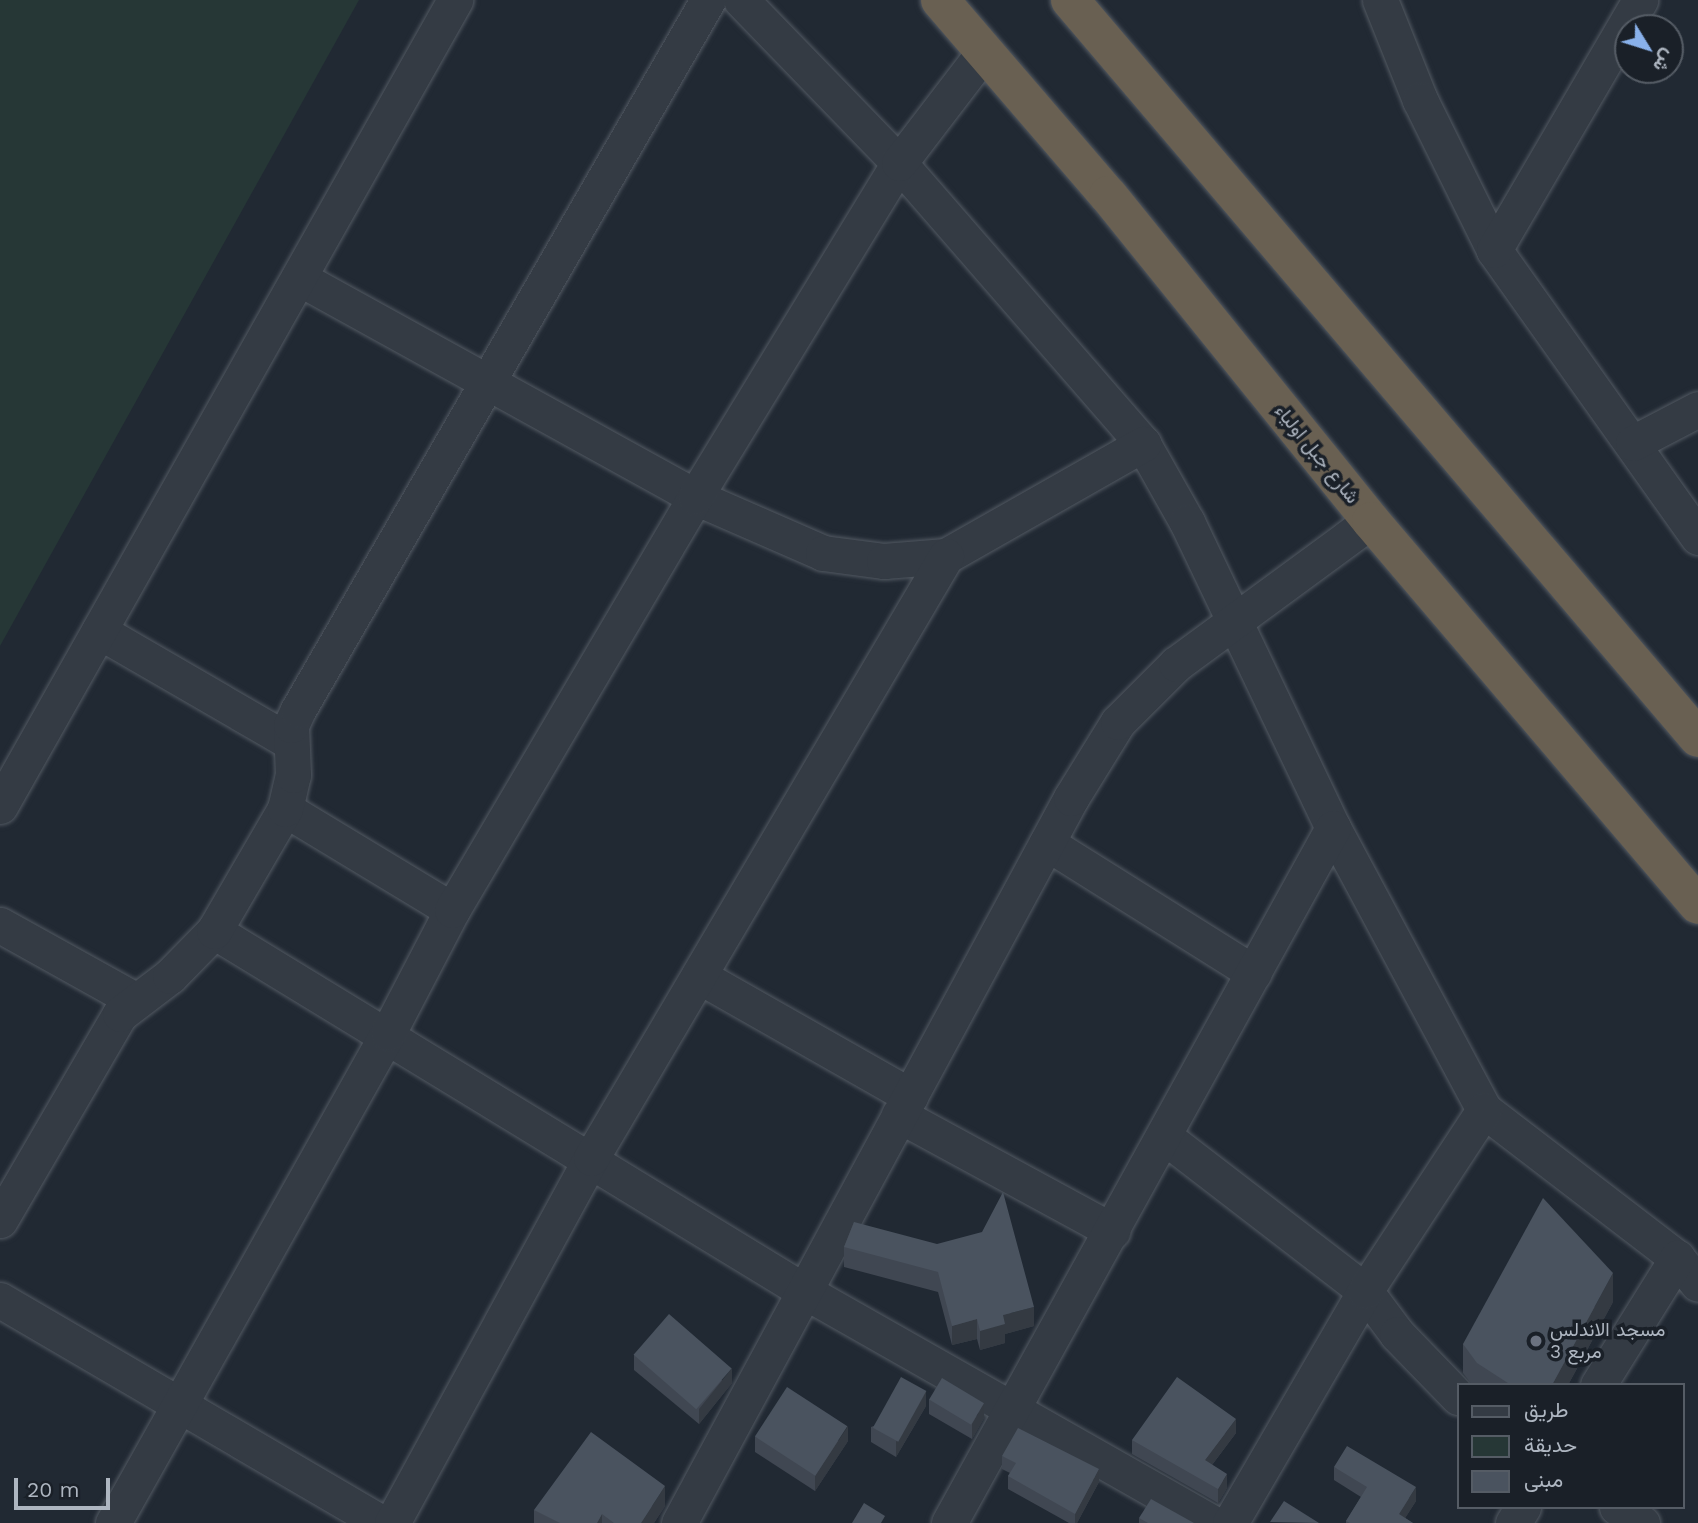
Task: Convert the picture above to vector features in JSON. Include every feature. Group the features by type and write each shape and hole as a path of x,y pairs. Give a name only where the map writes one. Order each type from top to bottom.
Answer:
{"highway":[{"name":"شارع جبل اولياء","path":"940,0 1116,204 1371,521 1698,905"},
{"path":"1070,0 1698,738"}],"street":[{"path":"0,806 455,0"},
{"path":"0,1220 120,1014 170,976 214,931 285,809 293,775 289,741 298,710 490,382 708,0"},
{"path":"741,0 899,163 1143,444 1234,620 1333,828 1484,1110 1688,1271 1600,1383"},
{"path":"1380,0 1420,100 1494,250 1698,537"},
{"path":"1494,250 1640,0"},
{"path":"113,1523 388,1033 452,910 695,497 899,163 984,52"},
{"path":"299,278 695,497 823,554 884,561 946,556 1143,444"},
{"path":"1633,443 1698,409"},
{"path":"679,1523 1047,843 1118,722 1176,664 1371,521"},
{"path":"392,1523 591,1158 946,556"},
{"path":"99,631 289,741"},
{"path":"285,809 452,910"},
{"path":"949,1523 1165,1137 1333,828"},
{"path":"1047,843 1254,973"},
{"path":"0,925 135,1000"},
{"path":"214,931 388,1033 804,1291 1213,1523"},
{"path":"699,976 904,1106 1113,1231"},
{"path":"1230,1523 1364,1291 1484,1110"},
{"path":"1165,1137 1364,1291 1397,1334 1456,1394"},
{"path":"0,1300 177,1407 381,1523"},
{"path":"1620,1509 1642,1523"}],"green space":[{"path":"0,0 359,0 0,646"}],"building":[{"path":"1003,1192 1034,1307 1003,1315 1005,1324 980,1331 977,1319 952,1326 938,1272 844,1247 854,1222 937,1244 982,1232"},
{"name":"مسجد الاندلس مربع 3","path":"1543,1198 1613,1273 1553,1383 1508,1383 1477,1363 1463,1344"},
{"path":"669,1314 732,1368 696,1409 634,1355"},
{"path":"901,1377 926,1391 898,1442 873,1428"},
{"path":"1177,1377 1236,1419 1205,1460 1227,1474 1218,1489 1132,1440"},
{"path":"942,1378 984,1403 971,1425 929,1399"},
{"path":"787,1387 847,1426 815,1476 755,1436"},
{"path":"1018,1428 1099,1469 1075,1514 1008,1476 1016,1463 1002,1456"},
{"path":"591,1432 665,1486 641,1523 614,1523 602,1514 597,1523 560,1523 534,1510"},
{"path":"1347,1446 1416,1487 1399,1514 1413,1523 1346,1521 1367,1487 1334,1467"},
{"path":"1151,1499 1194,1523 1148,1523 1139,1518"},
{"path":"1284,1501 1319,1523 1270,1522"},
{"path":"864,1503 885,1516 881,1523 852,1523"}],"place":[{"name":"مسجد الاندلس مربع 3","path":"1536,1341"}]}
